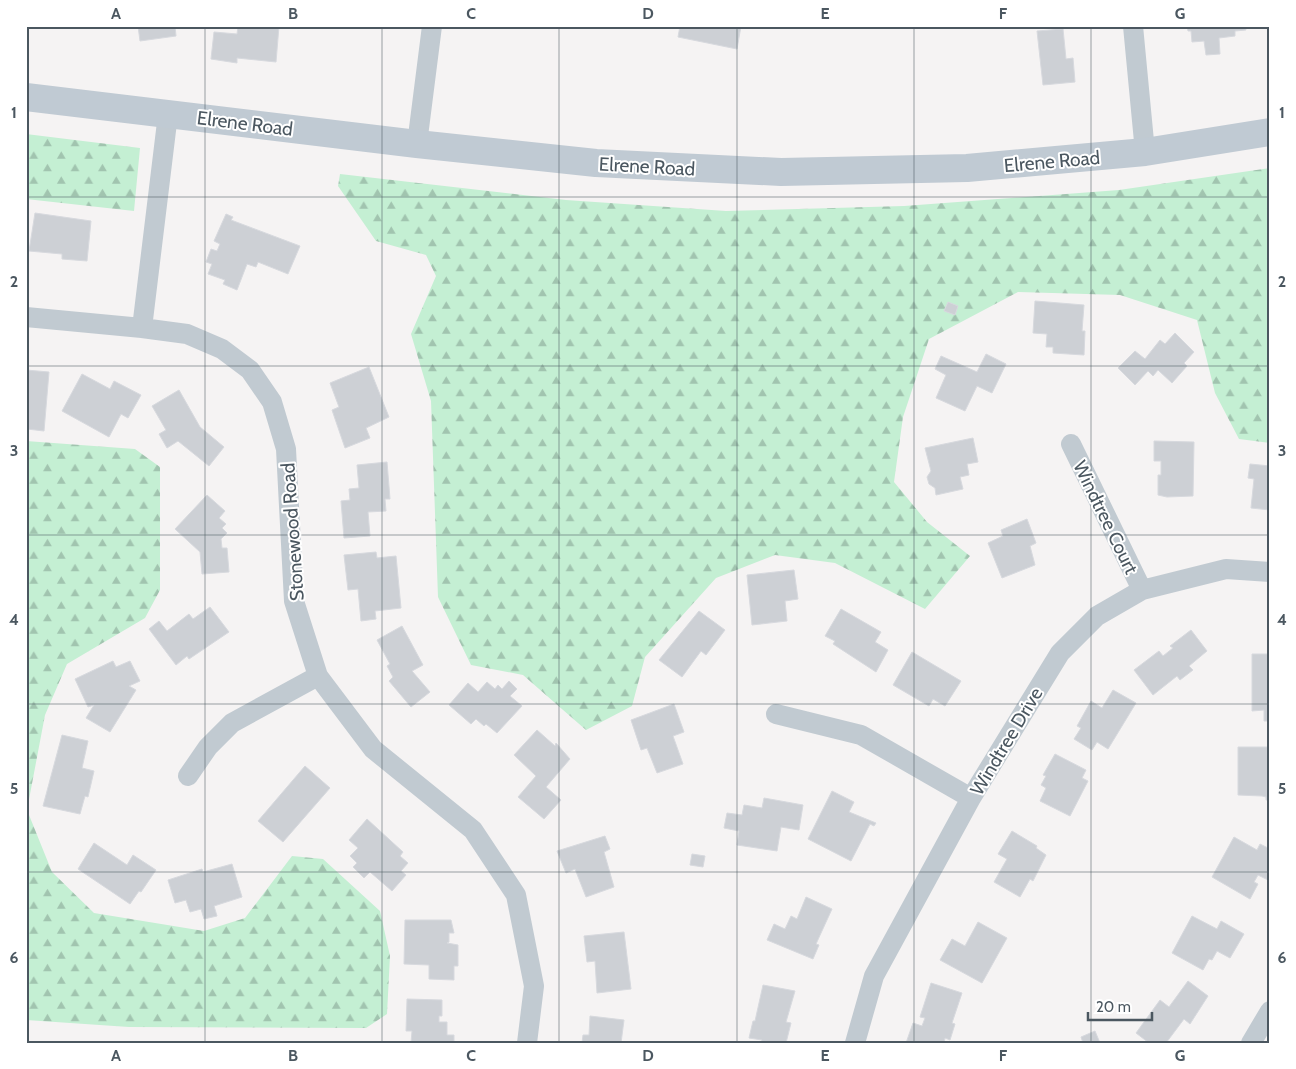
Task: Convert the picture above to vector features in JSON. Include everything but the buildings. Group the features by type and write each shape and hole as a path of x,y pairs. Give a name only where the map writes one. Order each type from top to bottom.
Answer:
{"street":[{"path":"417,144 432,26"},
{"path":"1133,26 1145,152"},
{"name":"Elrene Road","path":"26,97 417,144 596,163 782,172 967,168 1145,152 1270,132"},
{"path":"142,328 168,114"},
{"name":"Stonewood Road","path":"26,317 187,334 222,349 250,370 272,402 286,450 294,601 318,676 373,749 473,830 516,895 534,986 527,1043"},
{"name":"Windtree Court","path":"1071,444 1142,590"},
{"name":"Windtree Drive","path":"855,1043 874,976 971,798 1060,653 1097,616 1142,590 1226,569 1270,572"},
{"path":"188,776 208,747 232,723 318,676"},
{"path":"776,714 861,735 971,798"},
{"path":"1251,1043 1270,1011"}],"green space":[{"path":"26,134 140,148 134,211 26,199"},
{"path":"1270,168 1270,443 1239,439 1215,393 1197,320 1120,295 1018,292 929,339 903,417 894,482 927,522 970,556 925,609 835,563 775,555 716,578 645,657 632,706 586,730 523,675 471,665 438,597 431,401 411,334 436,276 426,255 376,241 338,186 340,174 566,200 726,211 904,206 1119,190"},
{"path":"26,441 135,449 160,467 160,590 145,618 67,664 45,715 27,810 52,872 94,913 204,931 245,918 292,856 323,859 380,911 390,956 387,1014 366,1028 129,1027 26,1020"}]}
